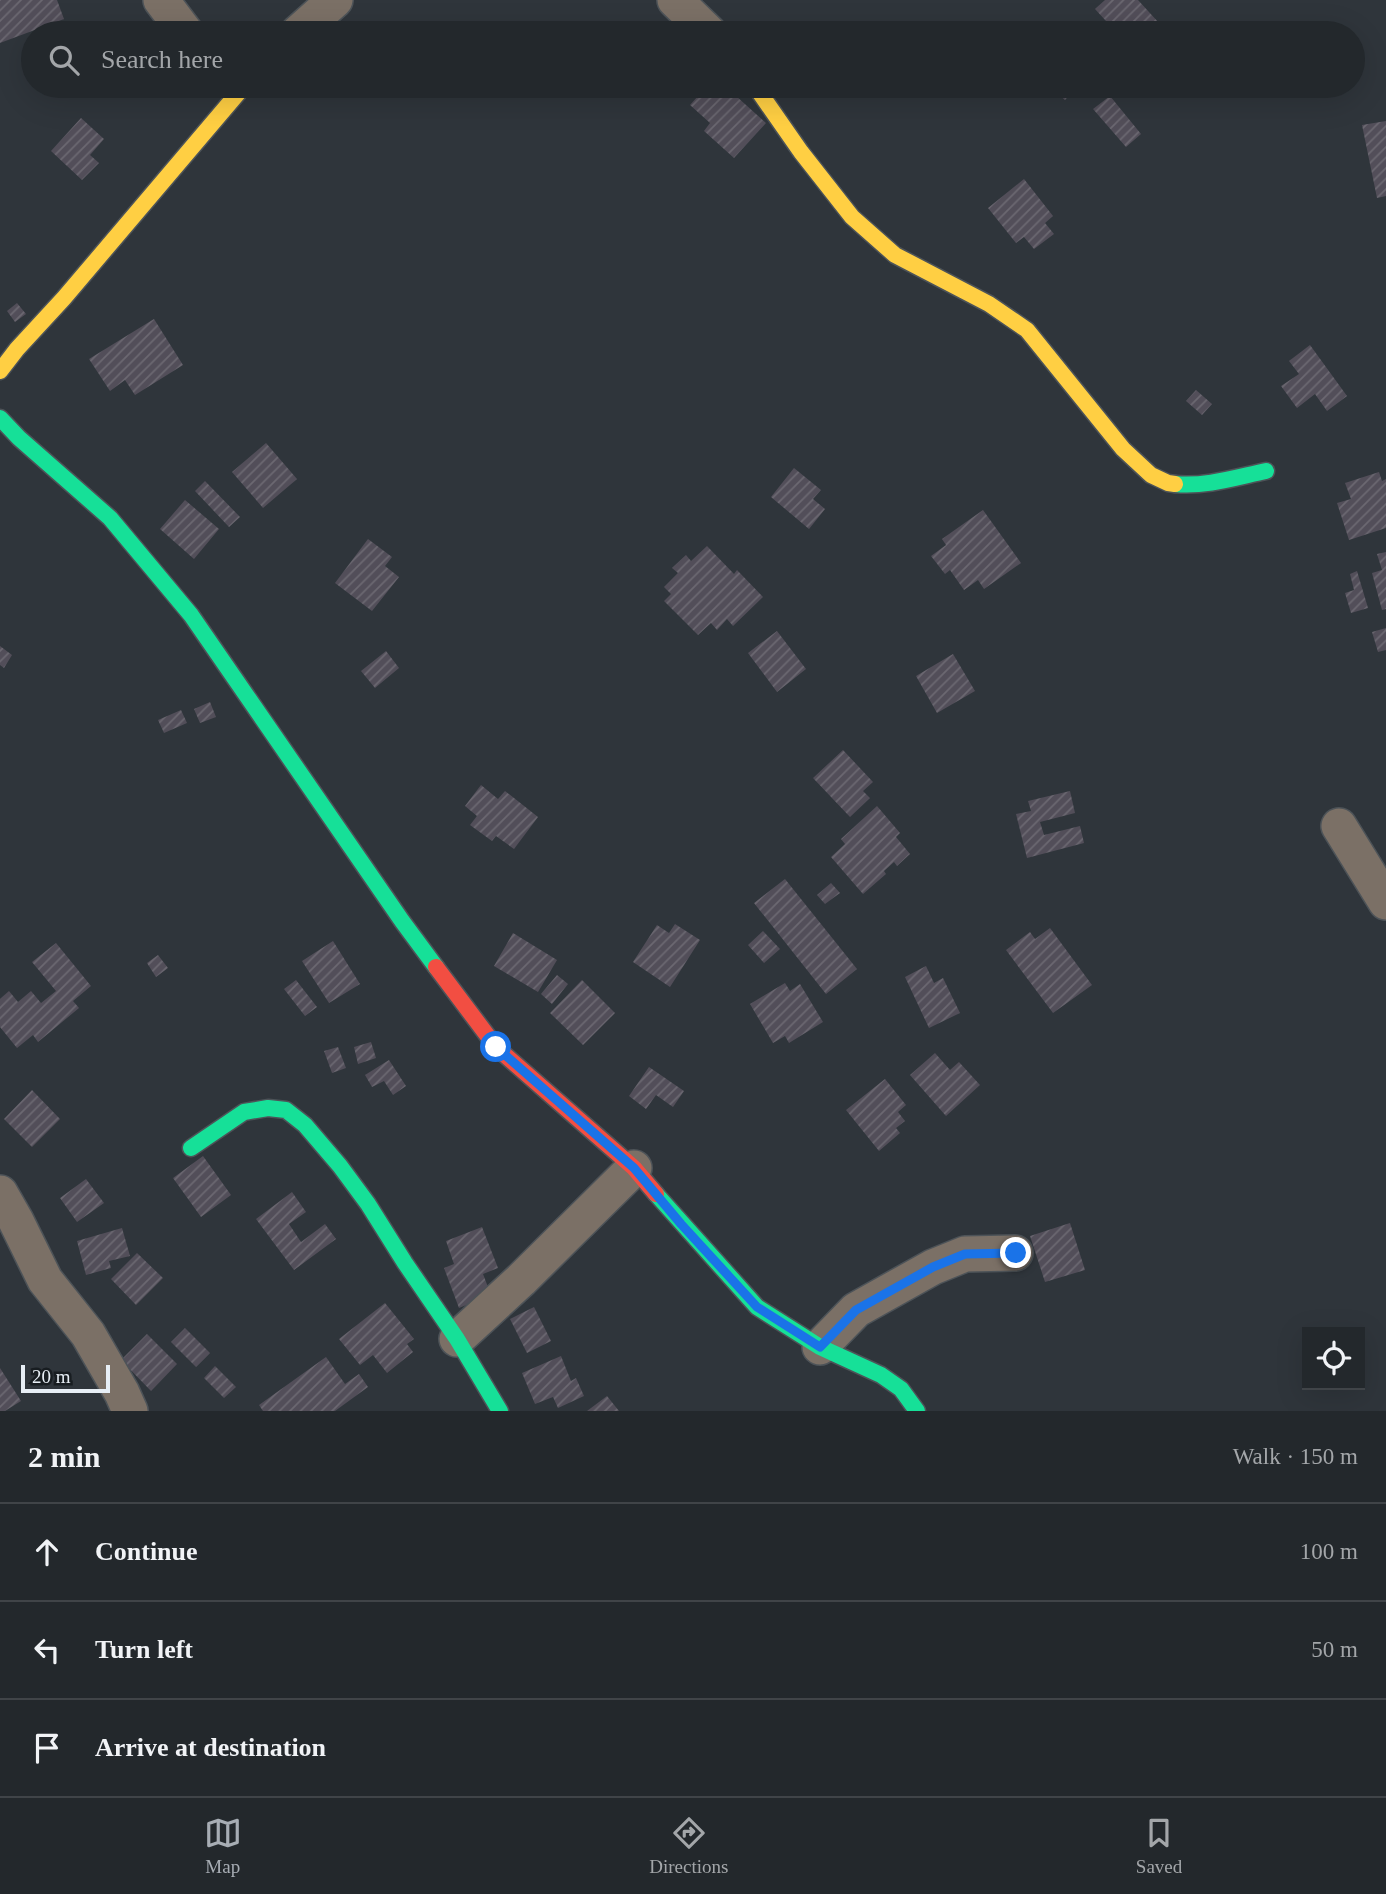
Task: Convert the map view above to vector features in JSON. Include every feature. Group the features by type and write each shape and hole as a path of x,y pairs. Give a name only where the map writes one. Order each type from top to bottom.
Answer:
{"street":[{"path":"161,0 177,21"},
{"path":"311,21 335,0"},
{"path":"675,0 697,21"},
{"path":"0,371 193,148 228,98"},
{"path":"763,98 852,217 895,255 989,304 1027,330 1123,449 1151,475 1168,483 1189,485 1266,471"},
{"path":"0,418 110,519 191,615 402,921 496,1047 634,1168 757,1307 820,1347 881,1375 901,1389 917,1411"},
{"path":"1339,826 1386,902"},
{"path":"191,1147 244,1112 268,1108 286,1110 305,1125 368,1204 457,1339 500,1411"},
{"path":"457,1339 634,1168"},
{"path":"0,1193 45,1280 89,1334 130,1411"},
{"path":"820,1347 856,1310 933,1267 965,1254 1016,1253"}],"building":[{"path":"0,0 57,0 64,19 21,21 21,35 0,43"},
{"path":"1105,0 1138,0 1157,21 1106,21 1095,9"},
{"path":"696,98 738,98 766,123 734,158 704,131 710,123 690,105"},
{"path":"1107,98 1112,98 1141,134 1126,147 1093,109"},
{"path":"81,118 104,139 90,155 99,163 82,180 51,151"},
{"path":"1386,121 1386,196 1377,198 1362,125"},
{"path":"1024,179 1053,216 1045,223 1054,234 1034,249 1024,237 1016,243 988,208"},
{"path":"17,303 26,314 15,322 7,311"},
{"path":"154,319 183,365 135,395 125,380 110,391 89,359"},
{"path":"1310,345 1347,396 1327,411 1315,394 1297,408 1281,386 1299,374 1289,361"},
{"path":"1196,390 1212,404 1202,415 1186,401"},
{"path":"266,443 297,479 263,508 232,472"},
{"path":"794,468 821,490 813,499 825,509 809,529 771,497"},
{"path":"1379,472 1382,481 1386,479 1386,528 1349,540 1337,503 1351,499 1345,483"},
{"path":"205,481 240,517 229,527 195,491"},
{"path":"185,500 219,529 194,559 160,529"},
{"path":"983,510 1021,563 984,589 978,580 964,590 950,570 945,574 931,556 946,545 942,539"},
{"path":"368,539 392,557 385,566 399,577 372,611 335,583"},
{"path":"707,546 734,574 737,570 763,597 733,626 727,619 717,630 711,623 698,635 664,601 671,594 664,587 678,573 672,568 686,555 691,561"},
{"path":"1386,552 1386,609 1382,610 1372,573 1382,570 1377,554"},
{"path":"1357,571 1368,608 1351,613 1345,593 1354,590 1350,574"},
{"path":"1386,628 1386,650 1378,652 1372,632"},
{"path":"777,631 806,669 777,692 748,653"},
{"path":"0,646 12,655 4,668 0,665"},
{"path":"386,651 399,668 375,688 361,671"},
{"path":"953,654 975,691 937,713 916,676"},
{"path":"210,702 216,717 200,723 194,709"},
{"path":"181,710 187,723 164,733 158,720"},
{"path":"843,750 873,782 863,791 870,798 850,817 813,778"},
{"path":"481,785 498,799 505,791 538,817 514,849 496,836 492,841 470,825 477,816 465,806"},
{"path":"1070,791 1075,813 1040,822 1044,835 1080,826 1084,843 1027,858 1016,814 1031,811 1028,801"},
{"path":"877,806 900,833 896,837 910,854 897,866 894,862 884,871 886,874 863,894 831,857 845,844 841,839"},
{"path":"785,879 857,969 826,994 754,903"},
{"path":"831,883 840,893 825,904 817,895"},
{"path":"675,924 700,940 670,987 633,962 657,925 669,933"},
{"path":"1050,928 1092,985 1053,1013 1006,950 1030,932 1035,939"},
{"path":"763,931 780,949 764,963 748,945"},
{"path":"513,933 557,960 538,992 494,966"},
{"path":"333,941 360,984 329,1003 302,961"},
{"path":"56,943 91,986 73,1001 79,1008 38,1042 33,1035 17,1048 0,1027 0,999 9,991 18,1002 31,991 41,1003 56,991 32,962"},
{"path":"158,955 168,968 156,977 147,963"},
{"path":"926,966 934,983 943,978 960,1013 929,1028 905,977"},
{"path":"557,975 568,984 552,1004 541,994"},
{"path":"296,980 317,1007 305,1016 284,989"},
{"path":"582,980 615,1013 583,1045 550,1013"},
{"path":"785,983 790,991 800,984 823,1022 789,1043 785,1036 773,1043 750,1004"},
{"path":"371,1042 376,1058 358,1064 354,1047"},
{"path":"338,1047 346,1068 332,1073 324,1051"},
{"path":"935,1053 950,1070 959,1062 980,1085 946,1116 910,1075"},
{"path":"389,1060 406,1086 393,1095 384,1081 372,1087 365,1075"},
{"path":"649,1067 684,1091 673,1107 656,1095 646,1109 629,1096"},
{"path":"885,1079 906,1105 898,1112 905,1121 896,1128 900,1133 879,1151 846,1110"},
{"path":"32,1090 60,1119 32,1147 4,1119"},
{"path":"203,1156 231,1195 201,1217 173,1178"},
{"path":"86,1179 104,1203 77,1222 60,1198"},
{"path":"292,1192 306,1212 289,1224 301,1242 325,1224 336,1239 294,1270 256,1219"},
{"path":"1070,1223 1085,1270 1045,1282 1030,1236"},
{"path":"482,1227 498,1268 483,1274 491,1295 459,1308 444,1268 454,1264 446,1241"},
{"path":"122,1228 130,1256 109,1261 111,1268 86,1275 77,1241"},
{"path":"137,1253 163,1278 136,1305 111,1279"},
{"path":"385,1303 414,1339 407,1344 413,1352 387,1373 373,1355 360,1365 339,1339"},
{"path":"534,1307 551,1341 527,1353 510,1319"},
{"path":"185,1328 210,1353 196,1367 171,1342"},
{"path":"147,1334 177,1364 151,1391 121,1360"},
{"path":"561,1356 571,1381 576,1378 584,1396 558,1408 553,1397 535,1404 522,1373"},
{"path":"326,1357 345,1384 359,1374 368,1387 335,1411 263,1411 259,1405"},
{"path":"215,1366 236,1387 224,1398 204,1378"},
{"path":"0,1368 21,1401 5,1411 0,1411"},
{"path":"607,1396 619,1411 587,1411"}],"traffic: fast":[{"path":"0,418 110,518 191,615 436,967"},
{"path":"1175,484 1210,483 1266,471"},
{"path":"191,1148 244,1112 268,1108 286,1110 305,1125 368,1204 457,1339 500,1411"},
{"path":"656,1194 757,1307 820,1347 881,1375 901,1389 917,1411"}],"traffic: slow":[{"path":"0,371 234,98"},
{"path":"763,98 852,217 895,255 989,304 1027,330 1123,449 1151,475 1175,484"}],"traffic: jam":[{"path":"436,967 496,1047 634,1168 656,1194"}],"route":[{"path":"496,1047 634,1168 757,1307 820,1347 856,1310 933,1267 965,1254 1016,1253"}]}
